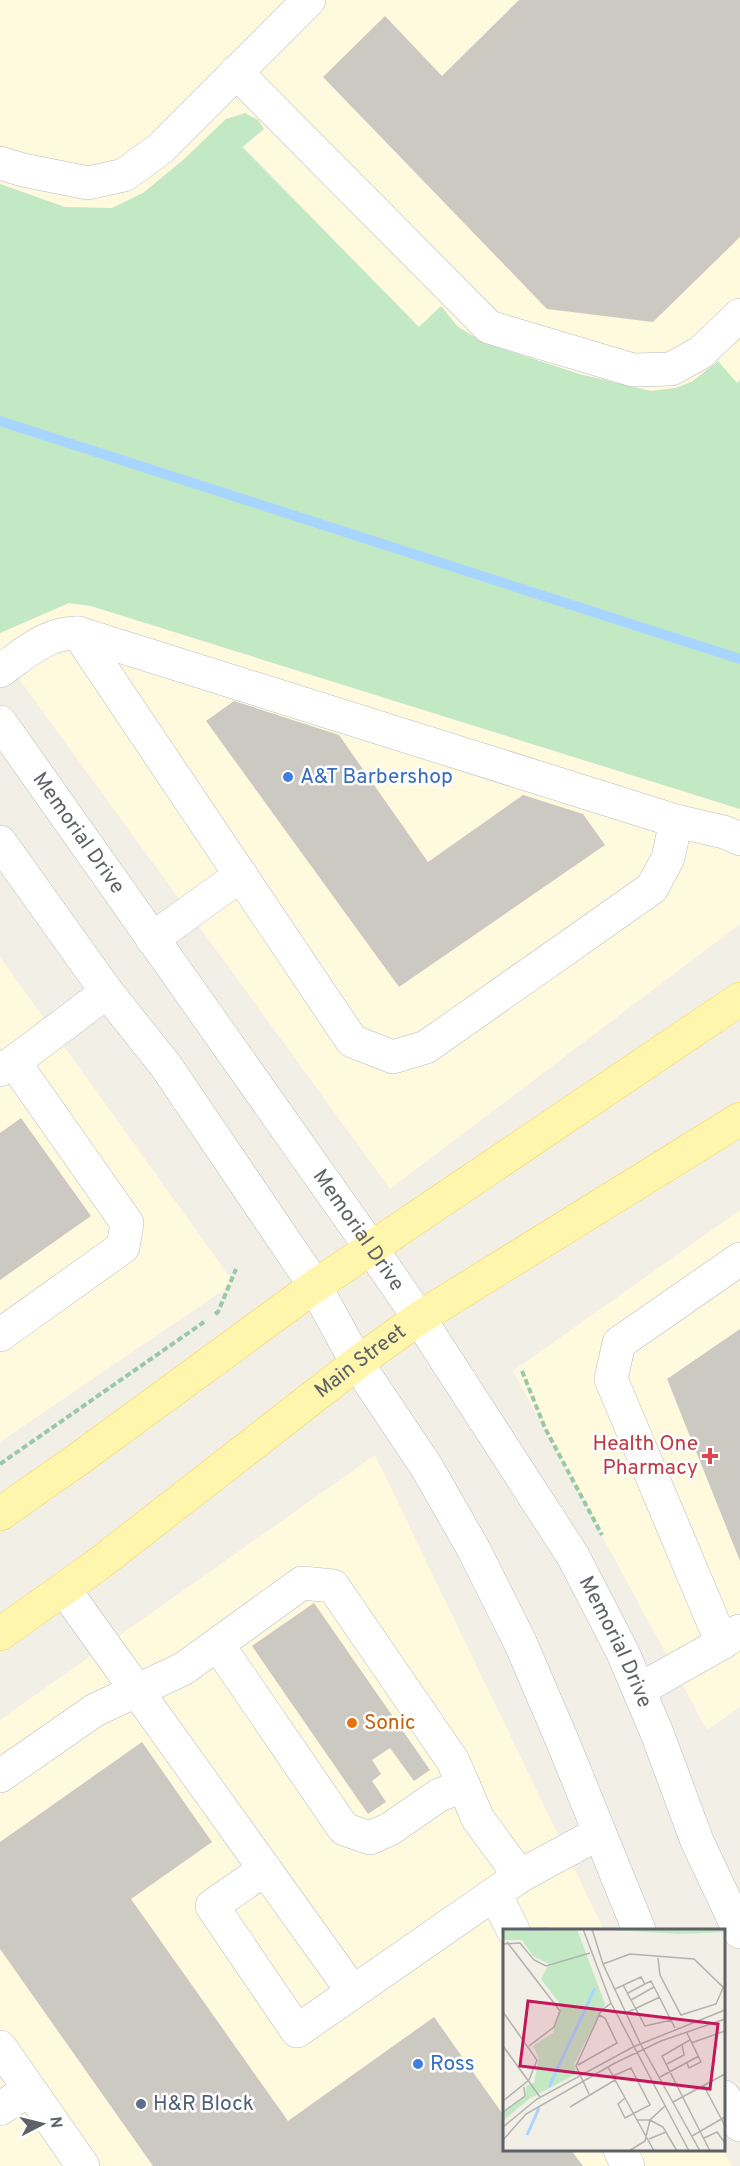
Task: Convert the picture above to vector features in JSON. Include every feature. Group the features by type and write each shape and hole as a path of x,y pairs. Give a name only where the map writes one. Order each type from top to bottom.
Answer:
{"main road":[{"path":"0,1514 315,1286 740,999"},
{"name":"Main Street","path":"0,1634 96,1566 357,1363 419,1318 739,1122"}],"street":[{"path":"0,163 88,183 124,175 160,149 309,0"},
{"path":"236,72 489,327 633,370 671,369 700,353 740,315"},
{"path":"0,671 42,641 66,633 78,633 676,821 724,832 740,839"},
{"path":"78,633 352,1041 393,1057 426,1047 651,888 668,858 676,821"},
{"name":"Memorial Drive","path":"0,722 371,1248 573,1556 623,1653 657,1733 697,1841 740,1932"},
{"path":"0,842 107,992 166,1066 315,1286 357,1363 426,1466 474,1550 525,1653 639,1929"},
{"path":"153,939 241,876"},
{"path":"0,1335 123,1247 127,1223 7,1066 107,992"},
{"path":"639,1690 731,1637 611,1379 619,1343 740,1259"},
{"path":"0,1776 95,1710 183,1669 302,1583 333,1587 453,1761 508,1885 513,1929"},
{"path":"64,1589 353,1992"},
{"path":"218,1645 344,1830 370,1838 390,1829 439,1795 464,1786"},
{"path":"265,1869 212,1906 297,2031 508,1885 599,1833"},
{"path":"0,2047 83,2166"},
{"path":"0,2109 29,2089"},
{"path":"725,2100 740,2125"},
{"path":"620,2151 628,2166"}],"path":[{"path":"0,1464 218,1312 236,1269"}],"shaded area":[{"path":"0,0 740,0 740,380 737,383 717,362 693,381 676,388 651,391 579,374 482,342 457,326 441,306 419,327 244,147 264,129 183,160 143,193 112,208 65,207 0,184"},
{"path":"69,603 91,606 740,809 740,924 390,1189 0,653 0,633"},
{"path":"0,957 234,1283 0,1442"},
{"path":"740,1210 740,1707 707,1730 513,1371"},
{"path":"375,1455 604,1929 503,1929 503,2151 722,2151 733,2166 0,2166 0,1720"}],"green space":[{"path":"245,113 258,120 264,129 242,147 419,327 441,306 457,326 482,342 579,374 651,391 676,388 693,381 718,361 737,383 740,380 740,809 91,606 69,603 0,633 0,184 65,207 112,208 143,193 183,160 226,119"}],"building":[{"path":"519,0 740,0 740,237 653,322 547,309 323,77 385,16 442,76"},
{"path":"234,701 339,735 428,862 523,795 583,814 605,845 399,987 206,721"},
{"path":"21,1118 91,1216 0,1280 0,1133"},
{"path":"740,1329 740,1561 667,1379"},
{"path":"314,1603 430,1770 414,1781 390,1748 372,1760 381,1774 372,1781 386,1802 368,1814 252,1646"},
{"path":"142,1742 212,1842 131,1899 288,2121 434,2017 503,2112 503,2151 572,2151 583,2166 153,2166 0,1949 0,1842"}],"waterway":[{"path":"0,421 740,659"}],"place":[{"name":"A&T Barbershop","path":"288,777"},
{"name":"Health One Pharmacy","path":"710,1456"},
{"name":"Sonic","path":"352,1723"},
{"name":"Ross","path":"418,2064"},
{"name":"H&R Block","path":"141,2104"}]}
